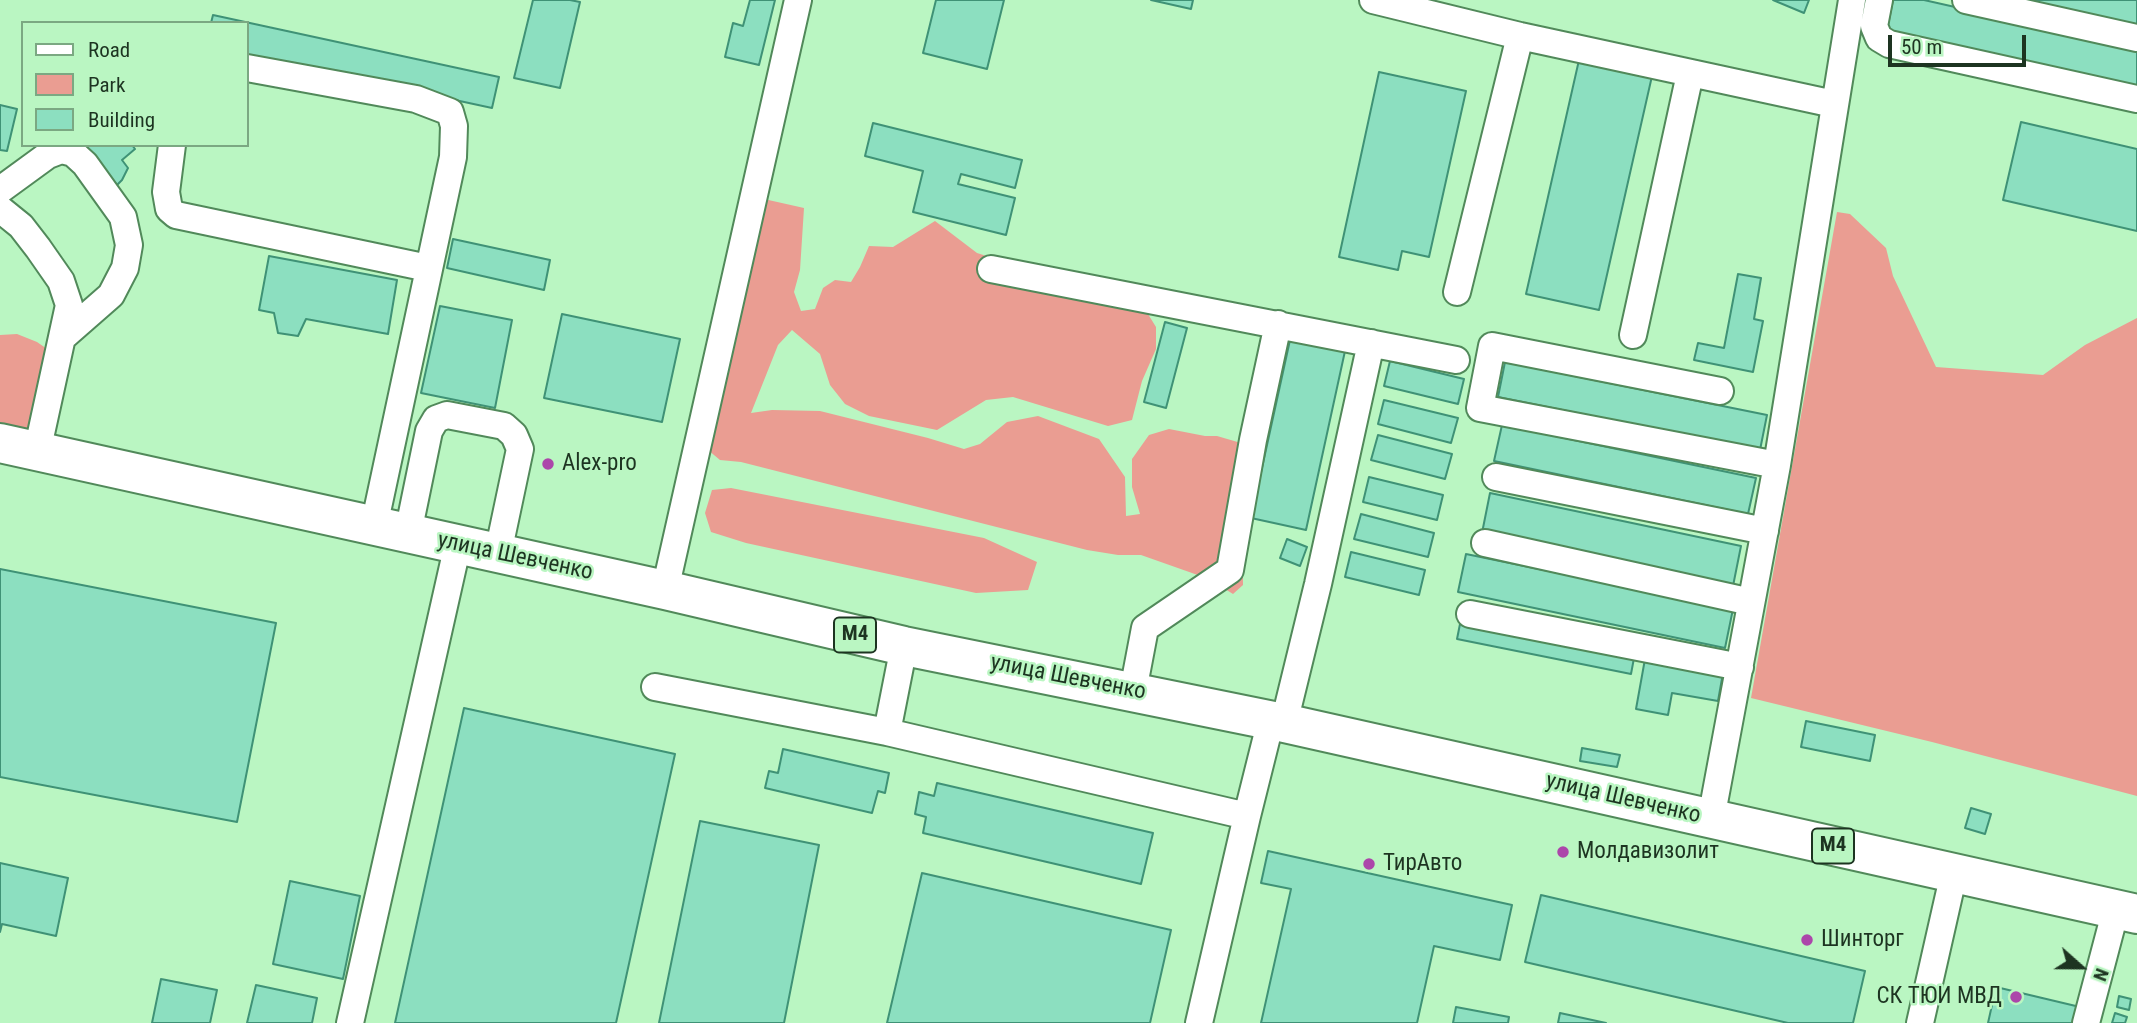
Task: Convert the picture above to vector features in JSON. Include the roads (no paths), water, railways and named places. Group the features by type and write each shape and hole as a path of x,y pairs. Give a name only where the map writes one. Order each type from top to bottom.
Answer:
{"highway":[{"name":"улица Шевченко","path":"0,443 665,590 904,646 1278,722 2127,912"}],"street":[{"path":"665,590 799,0"},
{"path":"1373,0 1440,8 1520,36 1834,104"},
{"path":"1711,819 1777,465 1851,9 1829,0"},
{"path":"1879,0 1874,26 1880,38 1889,44 2137,99"},
{"path":"1966,0 2137,38"},
{"path":"1457,292 1520,36"},
{"path":"248,68 416,99 450,111 454,126 453,157 428,268 391,529"},
{"path":"1633,335 1690,74"},
{"path":"172,147 166,192 169,209 176,215 428,268"},
{"path":"37,452 69,305 61,281 22,226 2,204 48,155 61,150 73,153 85,164 123,218 129,245 125,268 111,295 63,337"},
{"path":"991,269 1457,360"},
{"path":"1133,691 1144,628 1230,570 1253,440 1278,324"},
{"path":"1199,1023 1247,816 1278,722 1318,584 1371,343"},
{"path":"1720,391 1492,346 1480,408 1777,465"},
{"path":"391,529 429,430 436,419 447,415 504,426 514,435 520,449 498,553"},
{"path":"1496,477 1765,531"},
{"path":"1485,543 1751,603"},
{"path":"350,1023 458,544"},
{"path":"1470,614 1740,667"},
{"path":"887,732 904,646"},
{"path":"655,687 887,732 1247,816"},
{"path":"1920,1023 1954,873"},
{"path":"2086,1023 2127,912"}],"place":[{"name":"Alex-pro","path":"548,464"},
{"name":"Молдавизолит","path":"1563,852"},
{"name":"ТирАвто","path":"1369,864"},
{"name":"Шинторг","path":"1807,940"},
{"name":"СК ТЮИ МВД","path":"2016,997"}]}
